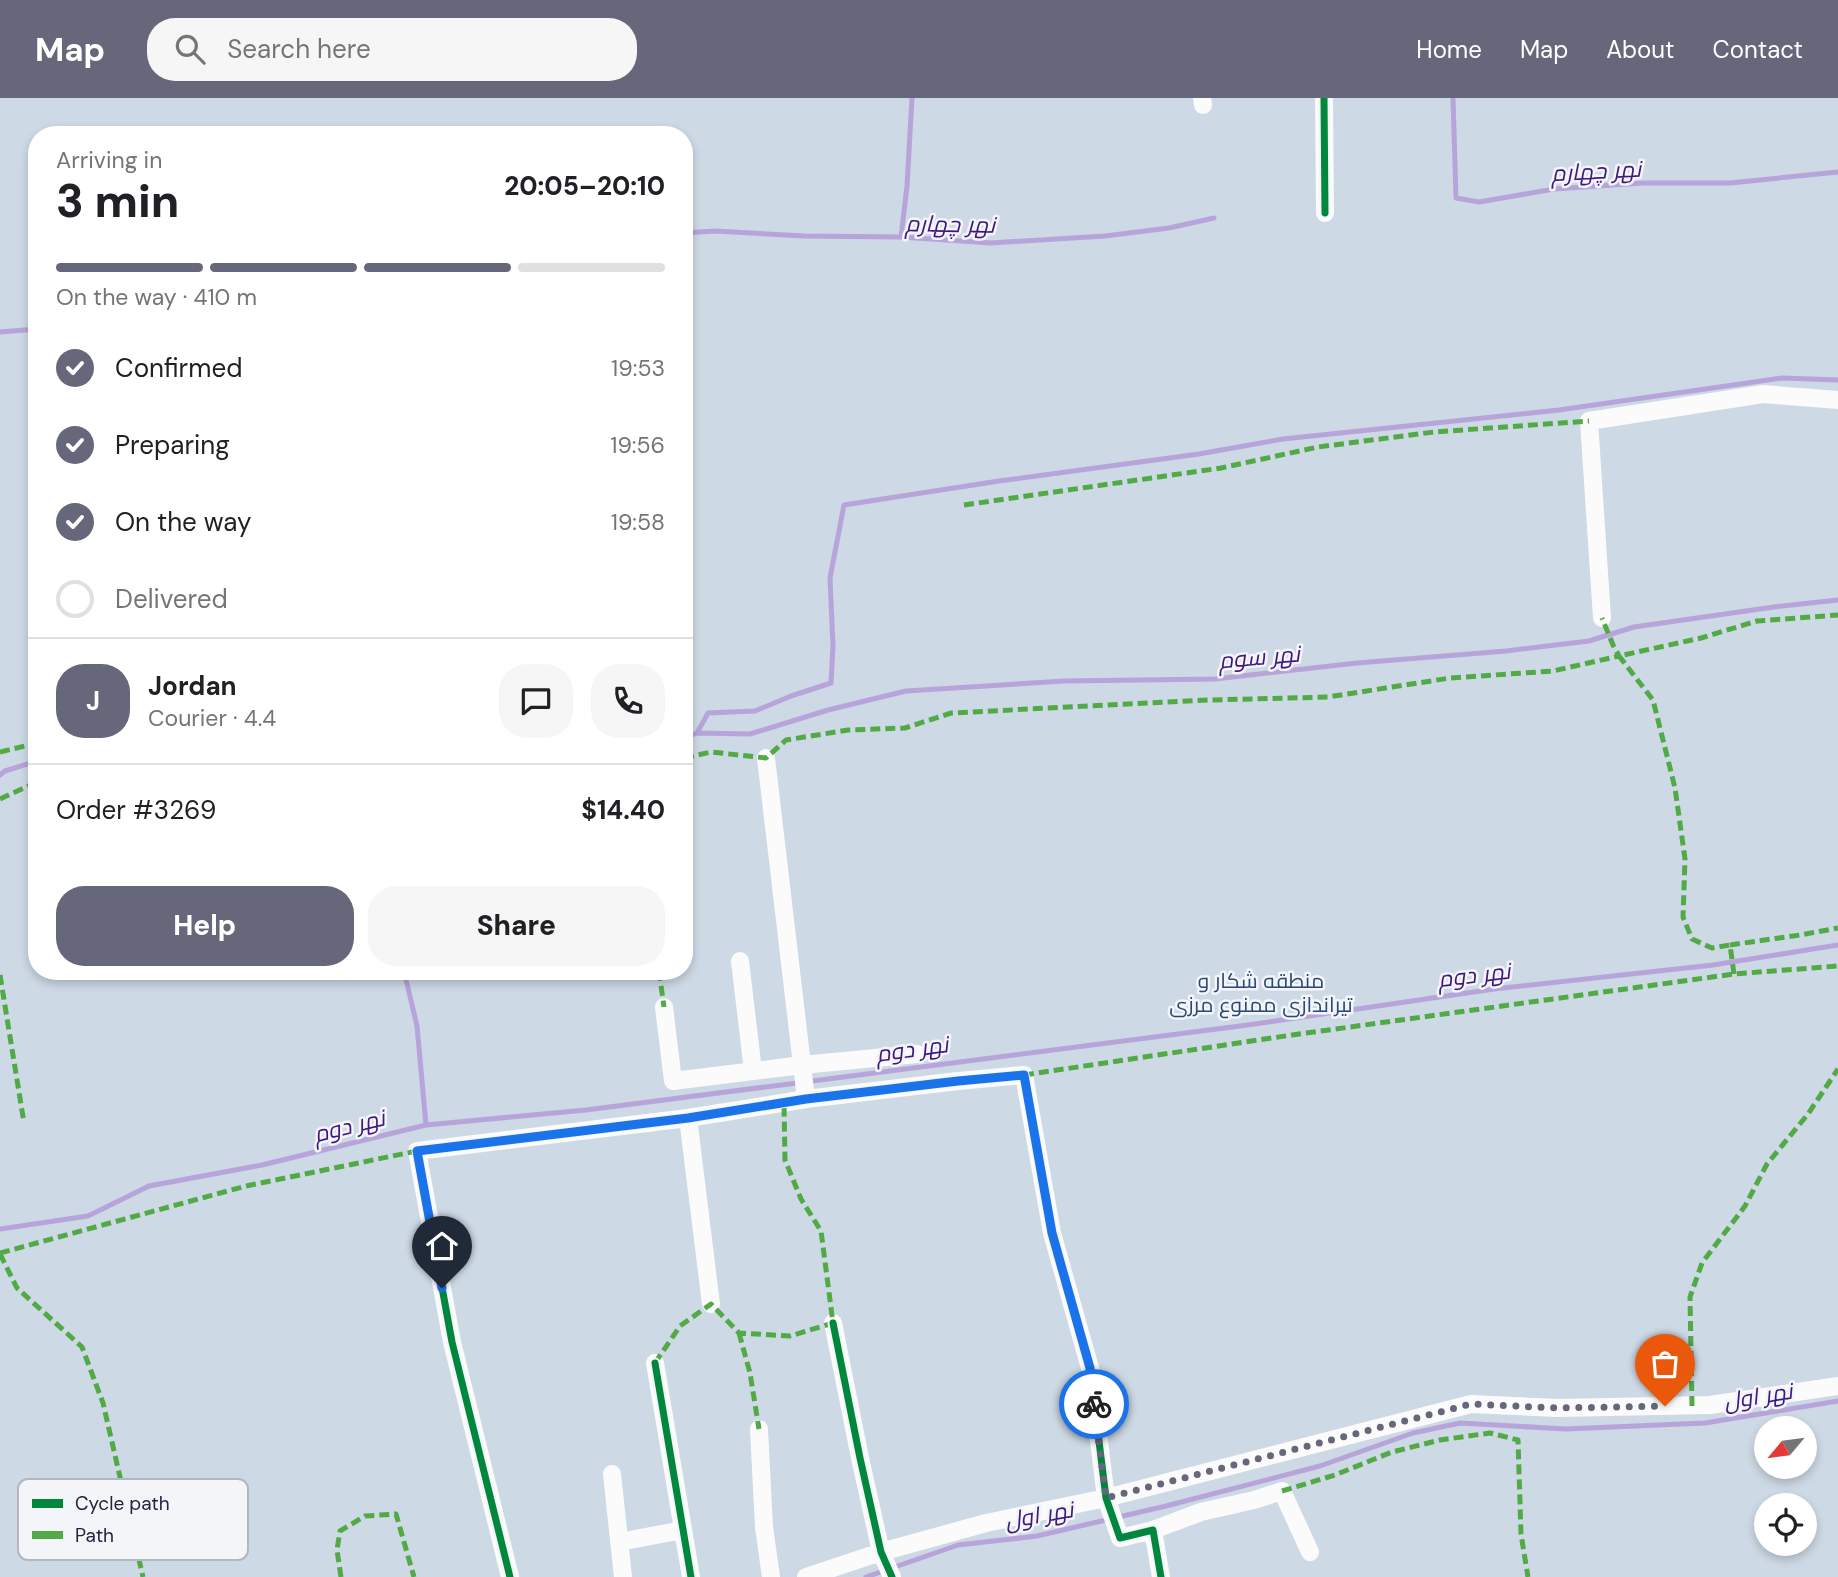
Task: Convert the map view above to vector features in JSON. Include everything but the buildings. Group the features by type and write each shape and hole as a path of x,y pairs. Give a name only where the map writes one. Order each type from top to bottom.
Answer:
{"street":[{"path":"1324,98 1325,213"},
{"path":"1602,618 1588,421 1763,394 1838,400"},
{"path":"766,758 806,1094"},
{"path":"740,961 753,1071"},
{"path":"664,1007 673,1081 917,1054"},
{"path":"510,1577 452,1342 417,1151 688,1118 806,1094 1024,1075 1052,1233 1090,1368 1107,1503 1119,1538 1153,1530 1201,1512 1282,1491 1310,1552"},
{"path":"688,1118 711,1304"},
{"path":"833,1323 859,1458 886,1564"},
{"path":"655,1363 691,1577"},
{"path":"806,1577 886,1564 986,1523 1107,1503 1471,1404 1558,1408 1710,1405 1838,1386"},
{"path":"759,1429 764,1527 771,1577"},
{"path":"612,1474 623,1577"},
{"path":"619,1542 683,1530"},
{"path":"1153,1530 1161,1577"}],"green space":[{"name":"منطقه شکار و تیراندازی ممنوع مرزی","path":"0,98 1838,98 1838,1577 0,1577"}],"waterway":[{"path":"901,237 912,98"},
{"name":"نهر چهارم","path":"1453,98 1456,198 1479,202 1554,189 1643,183 1730,183 1838,172"},
{"name":"نهر چهارم","path":"693,232 901,237 991,243 1105,236 1169,228 1214,218"},
{"name":"نهر چهارم","path":"0,332 28,330"},
{"path":"697,733 708,713 755,711 831,683 833,646 830,578 844,505 1199,454 1283,439 1559,410 1782,378 1838,380"},
{"name":"نهر سوم","path":"693,735 750,734 828,710 906,691 1064,681 1215,679 1357,663 1506,651 1589,641 1634,627 1838,600"},
{"name":"نهر سوم","path":"0,775 28,764"},
{"name":"نهر دوم","path":"0,1229 88,1216 149,1186 262,1165 426,1125 586,1110 1248,1025 1494,989 1713,965 1838,945"},
{"path":"406,980 417,1026 426,1125"},
{"name":"نهر اول","path":"866,1577 958,1545 1037,1536 1166,1506 1320,1466 1413,1433 1460,1423 1566,1429 1705,1423 1838,1401"}],"marked path":[{"path":"964,505 1221,468 1318,447 1434,432 1589,421"},
{"path":"1734,974 1730,945 1712,948 1692,939 1683,917 1685,859 1675,788 1653,700 1619,656 1701,638 1757,621 1838,615"},
{"path":"693,756 711,752 766,758 786,740 848,730 905,728 951,713 1328,697 1450,678 1553,671 1619,656 1602,618"},
{"path":"0,752 28,745"},
{"path":"0,799 28,786"},
{"path":"1730,945 1838,928"},
{"path":"1024,1075 1734,974 1838,966"},
{"path":"0,975 24,1123"},
{"path":"660,980 664,1007"},
{"path":"1692,1406 1690,1297 1702,1263 1745,1206 1767,1164 1808,1114 1838,1069"},
{"path":"655,1363 680,1326 711,1304 739,1333 790,1336 833,1323 821,1231 801,1199 785,1160 784,1103"},
{"path":"0,1253 246,1186 417,1151"},
{"path":"0,1254 17,1288 82,1347 103,1403 120,1479"},
{"path":"739,1333 750,1373 759,1429"},
{"path":"1282,1491 1335,1475 1392,1452 1440,1440 1490,1433 1518,1440 1521,1534 1528,1577"},
{"path":"341,1577 337,1550 340,1531 365,1516 396,1514 414,1577"},
{"path":"139,1560 143,1577"}],"cycle path":[{"path":"1324,98 1325,213"},
{"path":"510,1577 452,1342 417,1151 688,1118 806,1099 1024,1075 1052,1233 1090,1368 1106,1498 1120,1538 1153,1530 1161,1577"},
{"path":"833,1323 881,1552 892,1577"},
{"path":"655,1363 691,1577"}],"way so far":[{"path":"1094,1404 1106,1498 1471,1404 1558,1408 1665,1406"}],"route":[{"path":"442,1288 417,1151 688,1118 806,1099 1024,1075 1052,1233 1090,1368 1094,1404"}]}
